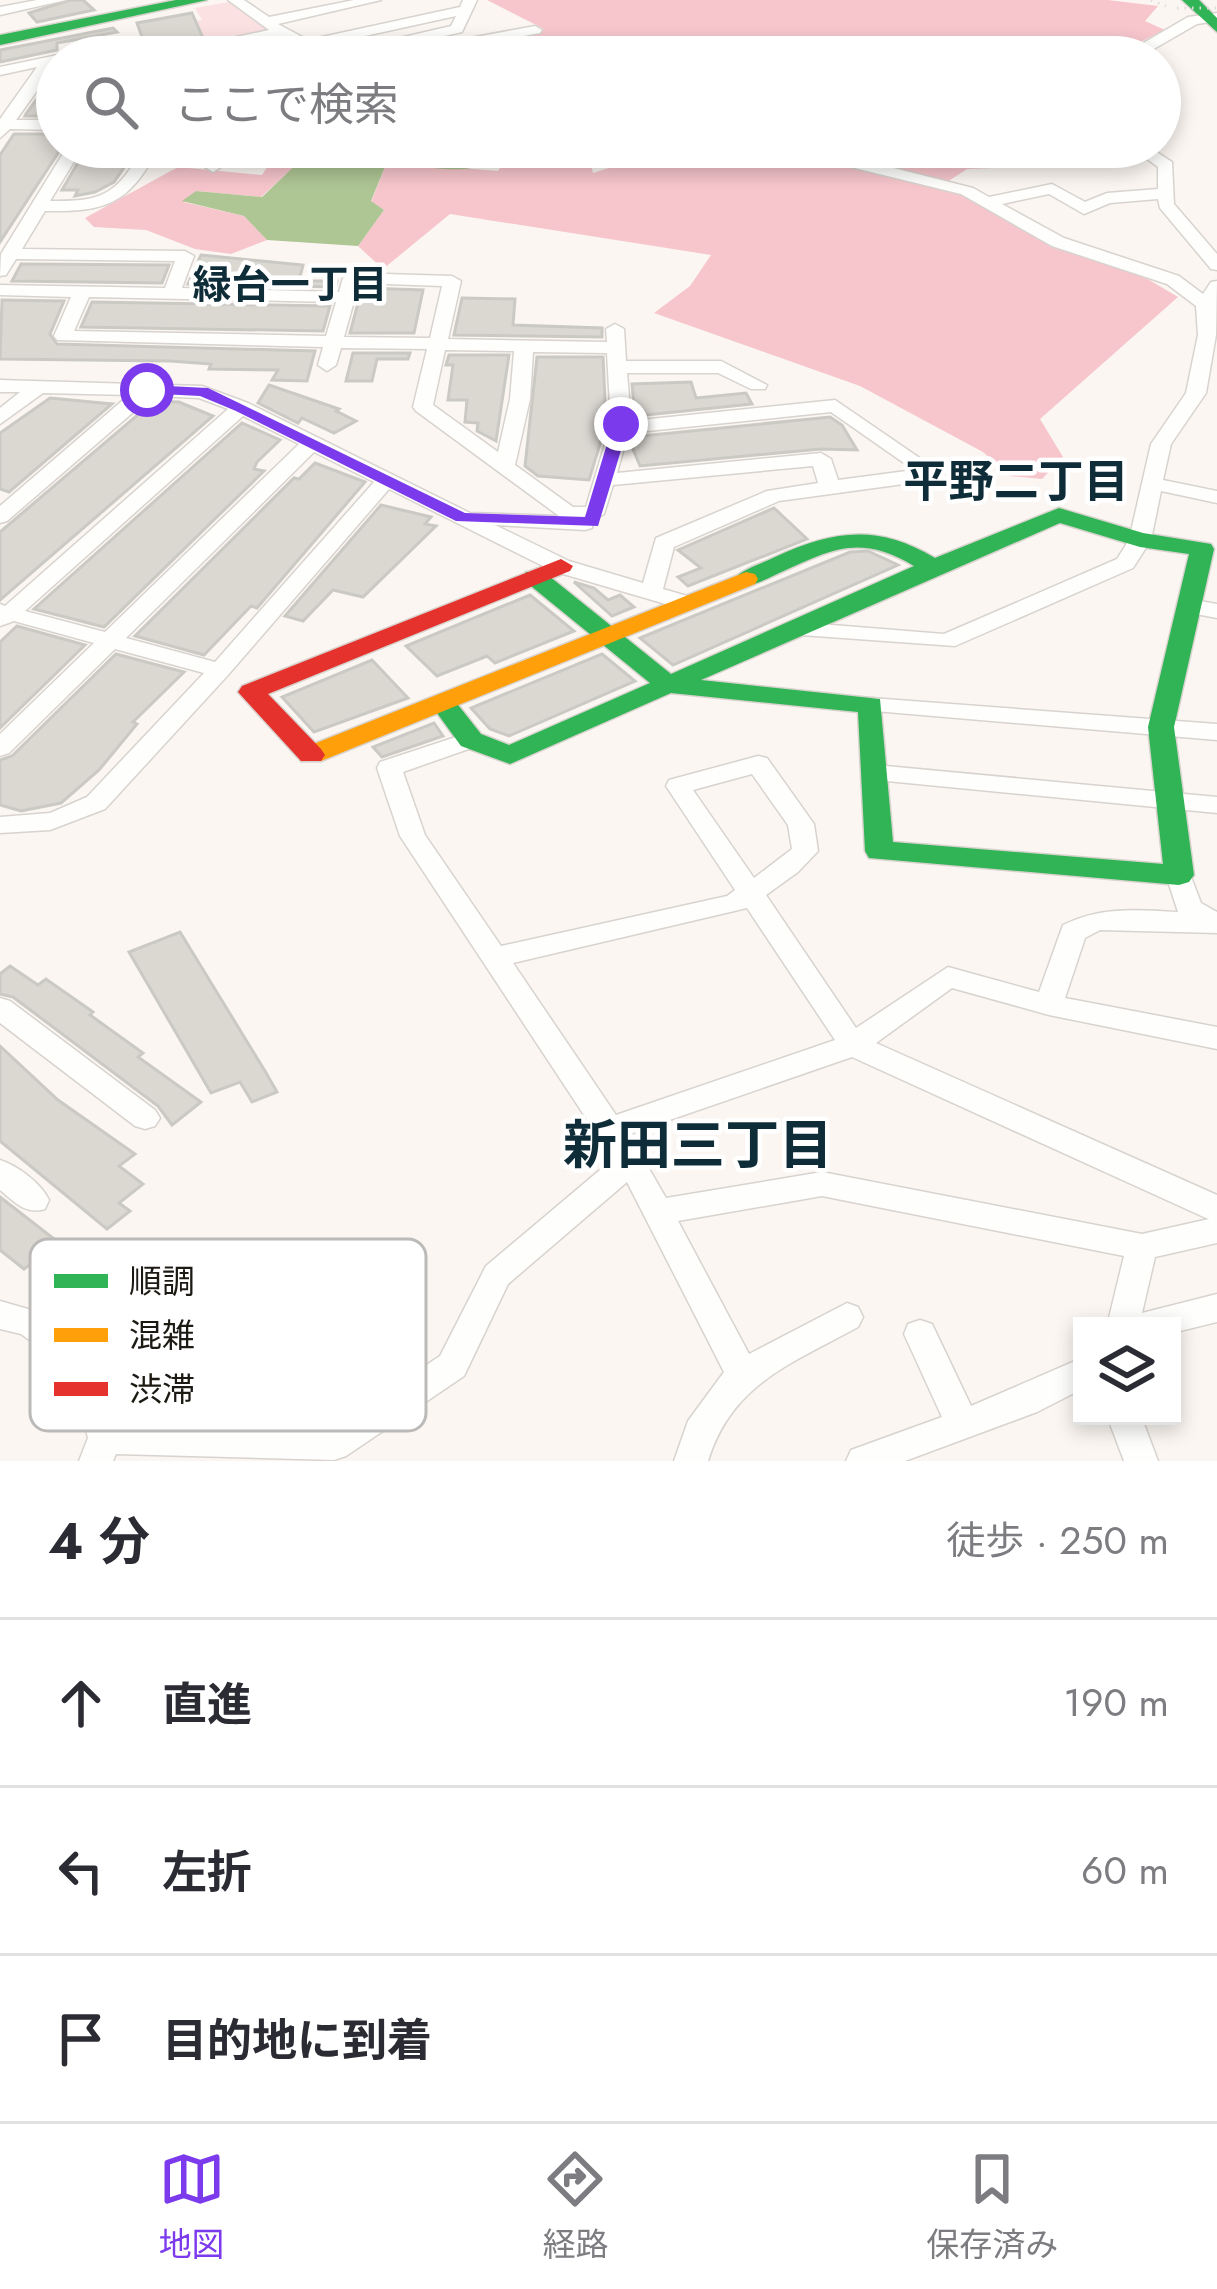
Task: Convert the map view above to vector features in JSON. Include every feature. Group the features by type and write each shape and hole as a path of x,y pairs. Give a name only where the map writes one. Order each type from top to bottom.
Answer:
{"street":[{"path":"0,11 59,0"},
{"path":"0,40 199,0"},
{"path":"236,0 291,36"},
{"path":"250,36 374,0"},
{"path":"344,36 468,5"},
{"path":"429,36 458,29 468,5"},
{"path":"1165,36 1205,10"},
{"path":"503,36 535,30"},
{"path":"0,71 36,64"},
{"path":"2,127 36,82"},
{"path":"2,127 36,126"},
{"path":"7,251 62,168"},
{"path":"39,206 90,207 131,189 142,168"},
{"path":"795,629 947,641 1125,562 1140,540 1162,444 1196,393 1207,335 1214,293 1134,263 1058,242 991,201 882,168"},
{"path":"1166,168 1166,205 1217,265"},
{"path":"991,201 1052,189 1084,208 1107,198 1167,193"},
{"path":"7,251 185,256 172,293"},
{"path":"327,365 352,278 452,281 423,407 568,513 594,514"},
{"path":"0,290 348,297"},
{"path":"82,292 63,336 616,348 721,367 758,385"},
{"path":"505,466 520,399 524,346"},
{"path":"462,518 592,522 620,428 616,348"},
{"path":"0,386 202,392 242,407 462,518 548,572 606,634 668,685 1217,732"},
{"path":"0,418 38,387"},
{"path":"0,517 147,390"},
{"path":"1196,393 1217,405"},
{"path":"620,428 836,406 933,474 774,495 664,543 652,593"},
{"path":"3,616 242,407"},
{"path":"0,748 312,443"},
{"path":"603,480 821,459 829,486"},
{"path":"0,825 34,827 73,817 96,803 386,480"},
{"path":"1155,484 1217,497"},
{"path":"442,702 471,740 510,755 1059,515 1140,540 1202,549 1162,728 1179,875 1190,908 1217,924"},
{"path":"686,603 548,572 251,692 309,756 606,634 686,603 841,540 869,533 892,539 933,567"},
{"path":"1189,606 1217,611"},
{"path":"3,616 220,670"},
{"path":"871,705 879,851 1179,875"},
{"path":"471,740 389,769 413,836 631,1161 742,1374"},
{"path":"496,957 735,903 750,893 805,851 801,824 758,764 678,786 750,893 853,1045 1217,1209"},
{"path":"874,773 1217,805"},
{"path":"1049,1005 1073,932 1094,921 1217,924"},
{"path":"610,1129 853,1045 949,977 1049,1005 1217,1038"},
{"path":"0,1008 145,1118"},
{"path":"426,1383 452,1366 497,1275 631,1161"},
{"path":"0,1172 34,1199"},
{"path":"658,1212 822,1184 1142,1246 1217,1231"},
{"path":"1125,1317 1142,1246"},
{"path":"1181,1317 1217,1308"},
{"path":"0,1315 30,1323"},
{"path":"692,1461 700,1432 742,1374 847,1317"},
{"path":"920,1334 962,1424"},
{"path":"862,1461 1025,1401 1073,1377"},
{"path":"1127,1425 1141,1461"},
{"path":"101,1450 300,1453 334,1445 355,1431"}],"path":[{"path":"1151,0 1159,4"}],"shaded area":[{"path":"487,0 1108,0 1158,6 1145,21 1165,30 1153,36 517,36 544,29"},
{"path":"229,2 268,31 174,36 170,25 202,20 195,8"},
{"path":"176,168 262,175 267,168 293,168 261,197 196,191 184,202 244,216 267,240 231,254 195,249 146,230 94,227 85,218"},
{"path":"292,168 385,168 371,201 384,210 358,246 267,240 244,216 182,201 196,191 262,197"},
{"path":"385,168 994,168 967,169 947,182 1042,241 1129,268 1178,297 1040,419 1063,457 1042,479 1010,476 983,452 860,386 654,313 690,286 711,255 450,214 383,269 358,246 384,210 371,202"}],"building":[{"path":"83,0 94,10 37,22 29,13"},
{"path":"192,13 202,36 142,36 137,23"},
{"path":"113,28 117,32 95,36 72,36"},
{"path":"36,43 36,54 0,62 0,50"},
{"path":"36,100 36,116 26,114"},
{"path":"14,134 36,134 36,168 48,168 0,242 0,155"},
{"path":"75,168 124,168 114,182 95,192 75,196 78,190 62,190"},
{"path":"201,255 303,265 299,281 337,281 336,287 188,284"},
{"path":"21,264 169,265 162,283 12,281"},
{"path":"362,288 423,290 414,333 350,333"},
{"path":"462,298 515,299 513,325 602,328 602,337 454,335"},
{"path":"2,300 64,301 50,334 57,344 315,351 307,381 272,380 278,370 209,369 211,364 170,361 0,359"},
{"path":"92,302 330,306 323,331 81,327"},
{"path":"353,353 410,353 408,359 377,359 372,381 346,381"},
{"path":"449,355 509,355 496,441 477,431 478,423 465,422 467,400 448,400 453,365 446,365"},
{"path":"537,357 603,357 605,401 600,444 589,480 538,476 525,466"},
{"path":"691,382 696,398 746,393 752,404 635,416 632,384"},
{"path":"269,385 339,409 336,411 356,421 334,433 302,418 298,423 258,403"},
{"path":"50,398 112,404 9,492 0,489 0,433"},
{"path":"154,401 179,402 213,416 0,600 0,532"},
{"path":"830,417 842,425 857,450 821,449 640,466 630,442 632,437"},
{"path":"242,423 280,440 257,462 254,469 264,471 104,627 34,609"},
{"path":"315,463 365,482 257,608 251,606 204,655 135,636 294,478 299,479"},
{"path":"381,505 431,517 425,524 436,526 363,597 333,590 303,621 285,616"},
{"path":"774,508 807,539 688,586 678,577 701,568 678,550"},
{"path":"868,551 898,565 673,665 640,638 850,552"},
{"path":"574,582 594,588 608,600 620,595 634,607 612,616"},
{"path":"530,595 574,631 495,663 487,656 437,676 406,646"},
{"path":"17,626 85,645 0,728 0,642"},
{"path":"116,654 184,672 133,722 137,724 99,770 61,803 21,811 0,805 0,760 12,756"},
{"path":"602,654 635,681 509,736 490,729 471,708"},
{"path":"372,660 408,698 314,732 282,697"},
{"path":"434,723 443,736 382,757 373,747"},
{"path":"180,932 277,1092 252,1102 240,1082 211,1093 129,952"},
{"path":"10,966 38,985 46,979 93,1012 90,1015 143,1053 138,1057 201,1102 172,1125 158,1106 13,997 0,994 0,974"},
{"path":"0,1046 58,1100 135,1154 119,1166 143,1184 119,1203 130,1211 107,1229 0,1141"},
{"path":"0,1197 54,1239 30,1239 30,1264 24,1269 0,1250"}],"traffic: fast":[{"path":"0,40 199,0"},
{"path":"1190,0 1217,27"},
{"path":"535,577 669,685 871,705 879,851 1179,875 1161,727 1202,549 1140,540 1059,515 933,567"},
{"path":"442,702 471,740 510,755 933,567 882,541 860,538 819,546 746,579"}],"traffic: slow":[{"path":"311,755 746,579"}],"traffic: jam":[{"path":"311,755 251,692 561,566"}],"district":[{"name":"緑台一丁目","path":"290,284"},
{"name":"平野二丁目","path":"1016,481"},
{"name":"新田三丁目","path":"698,1145"}],"route":[{"path":"147,390 202,392 242,407 462,518 592,522 621,424"}]}
